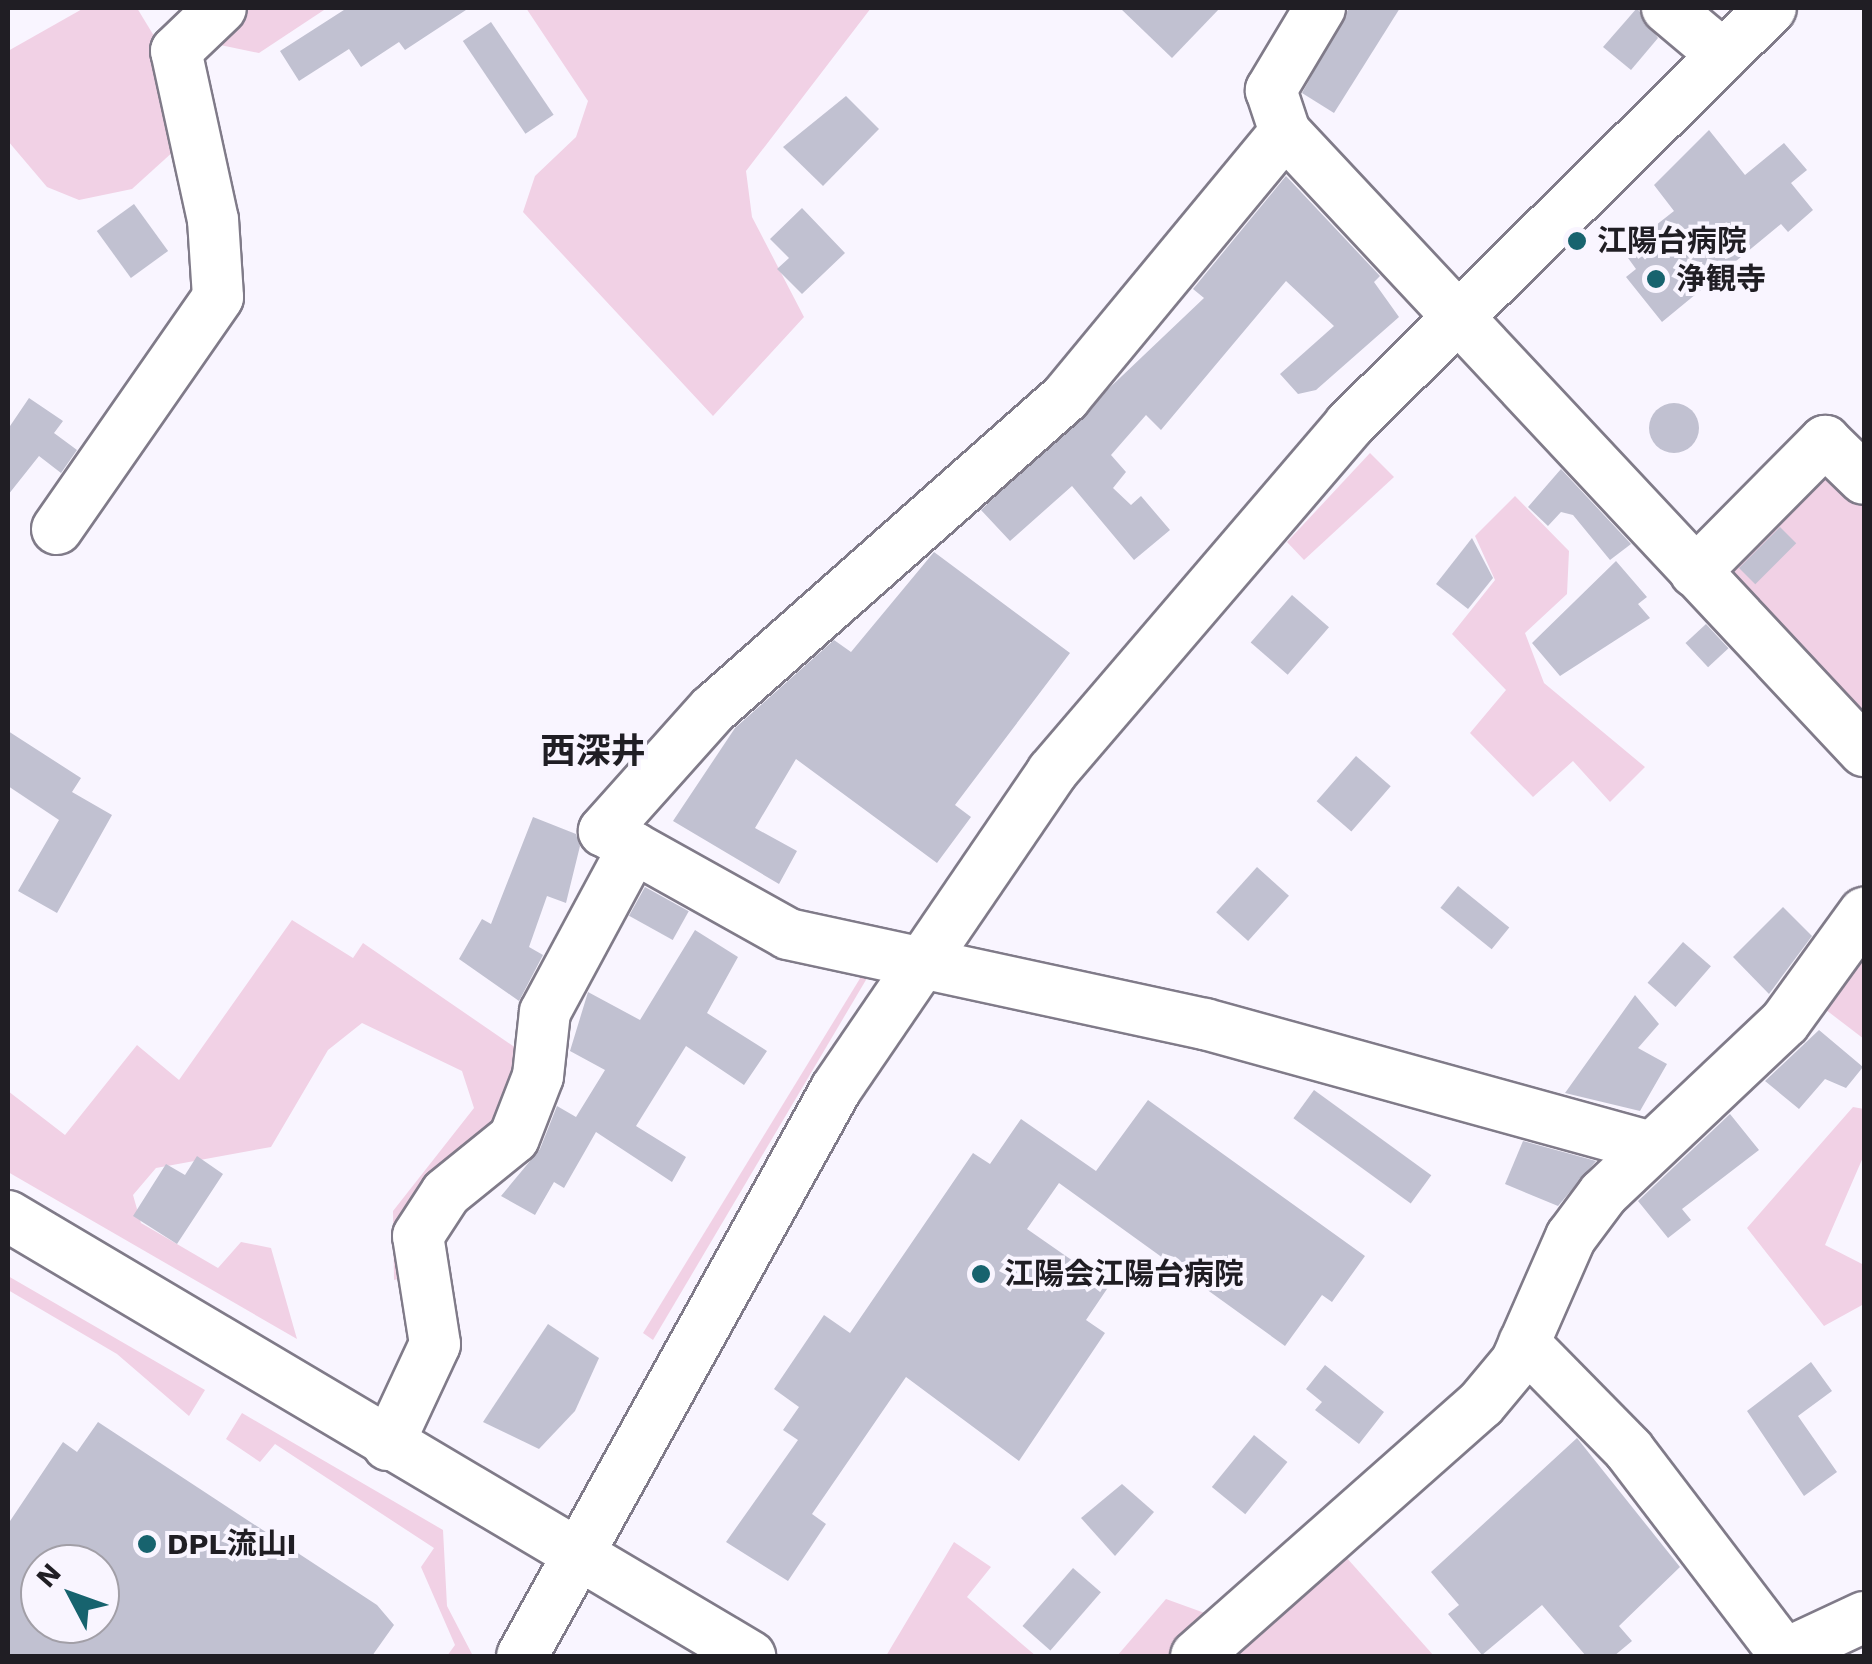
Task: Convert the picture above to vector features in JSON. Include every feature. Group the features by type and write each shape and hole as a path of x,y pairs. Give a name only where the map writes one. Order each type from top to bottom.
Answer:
{"street":[{"path":"57,529 218,297 213,220 176,51 221,8"},
{"path":"1320,8 1271,90 1284,132 1864,752"},
{"path":"1668,8 1722,55"},
{"path":"522,1656 576,1554 914,964 1174,620 1460,316 1771,8"},
{"path":"1284,132 1066,398 713,709 616,813 604,831 788,934 1205,1024 1648,1146"},
{"path":"1694,572 1825,442 1864,479"},
{"path":"388,1445 435,1344 418,1236 446,1194 514,1138 538,1076 545,1012 634,848"},
{"path":"1196,1656 1481,1404 1524,1343 1571,1237 1648,1146 1785,1022 1864,913"},
{"path":"8,1216 388,1445 750,1656"},
{"path":"1524,1343 1629,1450 1785,1655 1864,1617"}],"shaded area":[{"path":"84,8 137,8 154,36 175,150 132,189 79,200 47,187 8,141 8,51"},
{"path":"243,8 327,8 259,53 206,42"},
{"path":"526,8 871,8 746,171 752,217 804,317 713,416 523,212 535,176 576,137 588,101"},
{"path":"1370,453 1394,477 1304,560 1287,542"},
{"path":"1822,458 1864,493 1864,734 1711,569"},
{"path":"1515,496 1569,551 1567,594 1525,633 1544,683 1645,767 1610,802 1573,761 1533,797 1470,733 1506,690 1452,634 1495,580 1475,536"},
{"path":"292,920 353,958 363,943 529,1057 521,1091 409,1276 394,1280 393,1211 474,1108 462,1071 362,1023 328,1050 271,1147 156,1168 133,1195 141,1223 218,1268 241,1242 271,1248 297,1339 8,1172 8,1091 65,1135 137,1045 179,1080"},
{"path":"1864,934 1864,1039 1813,1000"},
{"path":"867,967 873,968 653,1340 643,1333"},
{"path":"1853,1107 1864,1109 1864,1155 1825,1245 1864,1265 1864,1304 1824,1326 1747,1228"},
{"path":"8,1276 205,1390 189,1416 117,1354 8,1290"},
{"path":"242,1413 443,1530 447,1606 473,1656 447,1656 455,1645 421,1567 434,1548 275,1444 260,1462 226,1439"},
{"path":"954,1542 991,1567 967,1597 1036,1656 886,1656"},
{"path":"1338,1548 1434,1656 1211,1656"},
{"path":"1166,1599 1224,1620 1184,1656 1117,1656"}],"building":[{"path":"347,8 469,8 405,50 399,42 361,67 349,49 299,81 280,51"},
{"path":"1120,8 1220,8 1172,58"},
{"path":"1349,8 1400,8 1334,113 1302,93"},
{"path":"1637,8 1658,38 1631,70 1603,47"},
{"path":"491,22 554,115 525,134 463,41"},
{"path":"846,96 879,129 823,186 783,147"},
{"path":"1709,130 1745,175 1784,143 1807,170 1791,183 1813,210 1788,232 1781,224 1662,322 1626,277 1636,269 1623,251 1674,211 1654,185"},
{"path":"1286,176 1380,276 1374,282 1399,317 1316,390 1298,394 1280,374 1334,326 1286,281 1161,430 1146,415 1111,455 1126,472 1113,488 1131,505 1141,496 1170,530 1134,560 1072,486 1010,541 981,510 1204,298 1193,289"},
{"path":"134,204 168,251 131,278 97,231"},
{"path":"802,208 845,253 802,294 777,269 789,258 770,239"},
{"path":"29,398 63,421 54,433 77,450 61,473 39,456 8,495 8,429"},
{"path":"1674,403 1692,410 1699,428 1692,446 1674,453 1656,446 1649,428 1656,410"},
{"path":"1561,469 1631,544 1610,560 1573,515 1561,512 1548,526 1528,507"},
{"path":"1780,527 1796,543 1755,584 1739,568"},
{"path":"1472,538 1493,578 1468,609 1436,584"},
{"path":"934,552 1070,653 955,805 971,817 937,863 796,759 755,828 797,851 779,884 673,821 735,728 834,640 851,652"},
{"path":"1616,561 1647,597 1638,604 1650,618 1560,676 1532,643"},
{"path":"1292,595 1329,627 1288,675 1251,643"},
{"path":"1706,624 1729,648 1708,667 1686,643"},
{"path":"8,731 81,778 72,792 112,815 57,913 18,891 59,820 8,786"},
{"path":"1356,756 1391,786 1351,831 1317,801"},
{"path":"533,817 576,834 580,846 566,903 547,896 529,947 543,955 519,1001 459,959 482,919 491,924"},
{"path":"1257,867 1289,896 1248,941 1216,912"},
{"path":"1458,886 1509,928 1492,949 1440,908"},
{"path":"645,887 689,911 673,940 629,916"},
{"path":"1783,907 1812,936 1769,994 1733,957"},
{"path":"695,930 738,957 707,1013 767,1051 744,1085 686,1046 636,1126 686,1157 672,1182 596,1132 564,1188 554,1182 535,1215 501,1196 540,1149 557,1106 576,1117 605,1070 570,1051 588,992 640,1020"},
{"path":"1683,942 1711,966 1675,1007 1648,983"},
{"path":"1635,995 1659,1024 1638,1048 1667,1064 1640,1111 1565,1093"},
{"path":"1819,1030 1863,1067 1846,1088 1825,1079 1799,1109 1765,1081"},
{"path":"1314,1090 1431,1175 1411,1204 1293,1118"},
{"path":"1148,1100 1365,1256 1332,1302 1322,1295 1285,1346 1059,1183 1027,1229 1109,1286 1086,1320 1105,1333 1019,1461 906,1377 812,1514 826,1524 788,1581 726,1542 798,1440 783,1430 799,1407 774,1389 824,1315 850,1333 973,1153 990,1164 1021,1119 1096,1171"},
{"path":"1730,1114 1759,1150 1682,1209 1691,1220 1668,1238 1638,1201"},
{"path":"1523,1141 1596,1161 1558,1206 1505,1184"},
{"path":"197,1156 223,1174 177,1244 133,1216 166,1164 185,1175"},
{"path":"548,1324 599,1358 575,1411 539,1449 483,1422"},
{"path":"1811,1362 1832,1391 1798,1416 1837,1472 1804,1496 1747,1411"},
{"path":"1325,1365 1384,1412 1359,1444 1315,1410 1322,1402 1306,1389"},
{"name":"DPL流山I","path":"98,1422 377,1605 394,1625 372,1656 8,1656 8,1524 63,1442 77,1452"},
{"path":"1254,1435 1287,1462 1245,1514 1212,1487"},
{"path":"1577,1438 1680,1567 1619,1626 1632,1641 1614,1656 1586,1656 1542,1605 1482,1655 1448,1614 1459,1605 1431,1572"},
{"path":"1122,1484 1154,1512 1115,1556 1081,1518"},
{"path":"1073,1568 1101,1592 1050,1650 1022,1626"}],"place":[{"name":"江陽台病院","path":"1577,241"},
{"name":"浄観寺","path":"1656,279"},
{"name":"江陽会江陽台病院","path":"981,1274"},
{"name":"DPL流山I","path":"147,1544"}],"district":[{"name":"西深井","path":"593,751"}]}
